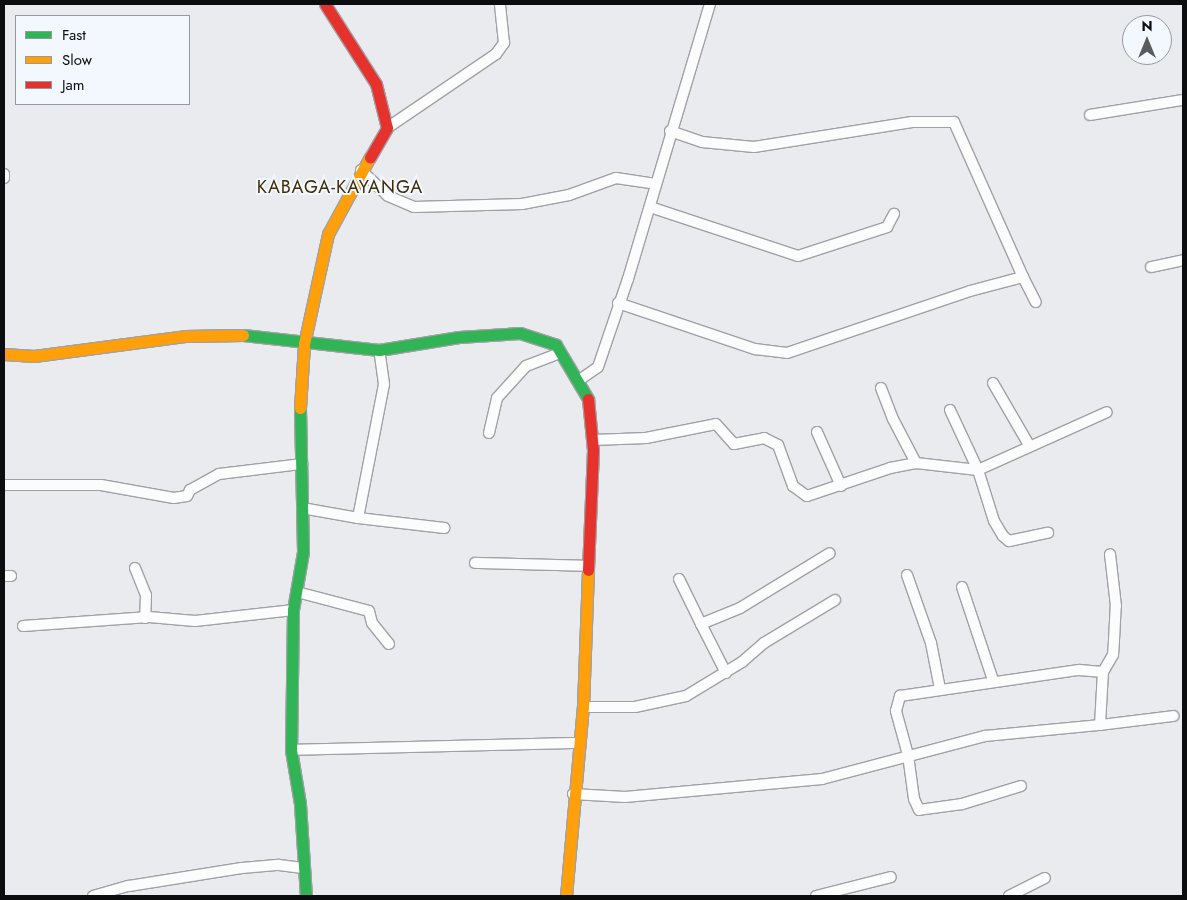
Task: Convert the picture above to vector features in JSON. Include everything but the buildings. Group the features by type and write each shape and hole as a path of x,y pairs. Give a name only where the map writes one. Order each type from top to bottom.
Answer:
{"street":[{"path":"325,4 350,37 376,84 386,128"},
{"path":"306,896 300,804 291,750 293,610 298,592 304,552 300,415 304,344 328,234 361,170 386,128 496,54 504,43 500,4"},
{"path":"578,381 598,366 650,207 670,132 697,55 710,4"},
{"path":"1090,115 1183,100"},
{"path":"670,132 702,142 754,148 912,122 954,122 1036,302"},
{"path":"361,170 388,196 414,207 522,204 570,195 616,178 656,184"},
{"path":"650,207 798,256 870,235 887,227 894,214"},
{"path":"1150,267 1183,260"},
{"path":"618,303 755,349 787,353 970,291 1023,277"},
{"path":"4,354 34,356 185,336 232,334 286,338 304,344 380,350 500,332 535,337 556,345 560,353 570,364 588,398 593,440 583,707 573,794 566,896"},
{"path":"358,518 384,384 380,350"},
{"path":"489,433 497,398 526,366 560,353"},
{"path":"993,382 1029,445"},
{"path":"881,388 892,419 916,463"},
{"path":"950,410 978,470 994,521 1006,540 1048,534"},
{"path":"593,440 646,438 716,424 734,444 764,438 778,445 793,486 807,496 890,468 916,463 978,470 1029,445 1107,412"},
{"path":"816,432 841,486"},
{"path":"4,485 101,485 174,498 187,496 190,490 219,474 302,464"},
{"path":"302,508 358,518 444,528"},
{"path":"701,624 740,608 830,553"},
{"path":"1100,725 1103,672 1113,655 1116,606 1110,554"},
{"path":"475,563 589,566"},
{"path":"135,568 146,596 145,618"},
{"path":"907,574 931,643 940,689"},
{"path":"679,579 726,673"},
{"path":"962,587 992,680"},
{"path":"298,592 369,611 372,623 389,644"},
{"path":"583,707 635,707 670,701 702,688 755,653 764,643 835,600"},
{"path":"23,626 145,618 195,621 293,610"},
{"path":"1021,786 962,804 919,810 914,799 908,755 896,711 898,702 904,693 1079,670 1103,672"},
{"path":"573,794 625,797 794,783 840,776 908,755 985,736 1173,716"},
{"path":"291,750 578,743"},
{"path":"93,896 129,886 242,868 280,865 305,868"},
{"path":"816,896 891,877"},
{"path":"1010,896 1045,878"}],"traffic: fast":[{"path":"243,335 379,350 459,337 520,333 556,345 588,399"},
{"path":"300,408 303,552 293,610 291,750 300,804 306,896"}],"traffic: slow":[{"path":"300,408 304,344 328,234 370,157"},
{"path":"4,354 34,356 185,336 243,335"},
{"path":"566,896 583,707 588,570"}],"traffic: jam":[{"path":"325,4 376,84 387,128 370,157"},
{"path":"588,399 593,450 588,570"}],"district":[{"name":"KABAGA-KAYANGA","path":"340,187"}]}
